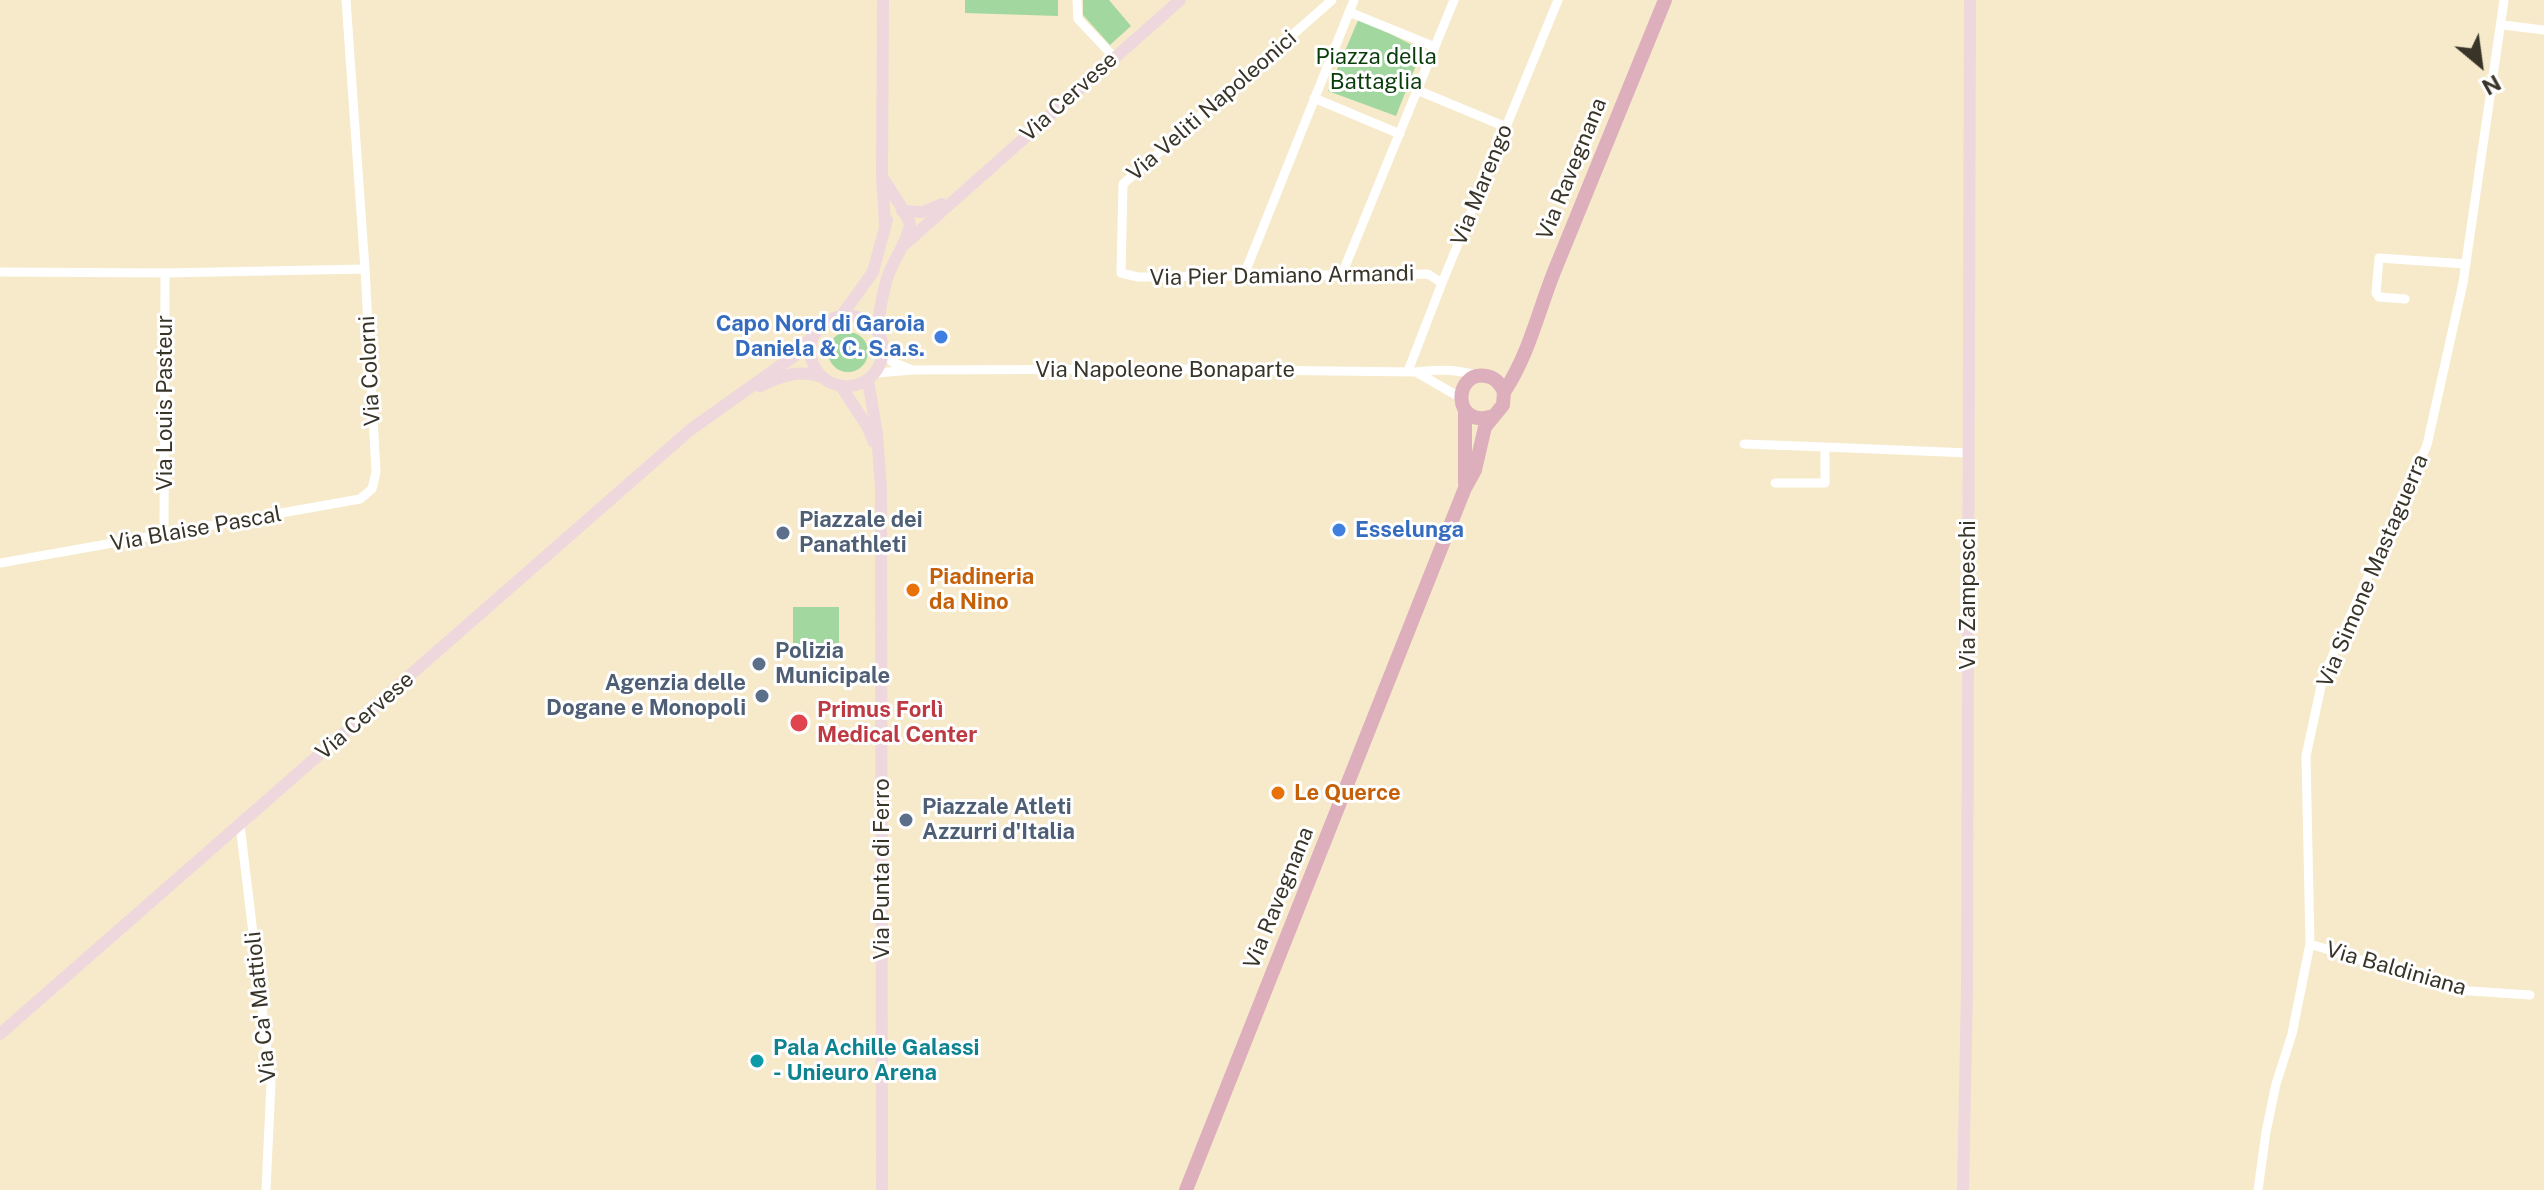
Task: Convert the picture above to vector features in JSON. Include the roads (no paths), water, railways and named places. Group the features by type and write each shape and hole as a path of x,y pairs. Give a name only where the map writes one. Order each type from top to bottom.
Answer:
{"main road":[{"name":"Via Ravegnana","path":"1504,392 1523,356 1665,0"},
{"path":"1484,376 1498,382 1504,392 1503,405 1494,416 1485,419 1476,418 1463,404 1465,384 1523,356"},
{"name":"Via Ravegnana","path":"1463,404 1465,488"},
{"name":"Via Ravegnana","path":"1186,1190 1465,488 1475,470 1485,427 1494,416"}],"street":[{"name":"Via Colorni","path":"346,0 376,472"},
{"path":"883,0 882,176 885,225"},
{"path":"1077,0 1078,19 1114,57"},
{"name":"Via Cervese","path":"903,246 1180,0"},
{"name":"Via Veliti Napoleonici","path":"1121,273 1123,184 1332,0"},
{"path":"1244,275 1354,0"},
{"path":"1342,274 1454,0"},
{"name":"Via Marengo","path":"1412,371 1442,283 1558,0"},
{"name":"Via Zampeschi","path":"1963,1190 1967,989 1970,0"},
{"name":"Via Simone Mastaguerra","path":"2258,1190 2276,1084 2292,1034 2310,944 2306,756 2323,677 2427,445 2466,264 2503,25 2504,0"},
{"path":"1349,12 1435,47"},
{"path":"2503,25 2544,30"},
{"path":"1417,90 1506,127"},
{"path":"1314,98 1400,134"},
{"path":"882,176 903,211"},
{"name":"Via Cervese","path":"0,1034 690,430 794,356 826,321 842,315 873,272 890,216 903,211 929,210 959,195"},
{"name":"Via Cervese","path":"883,351 879,334 885,282 910,225 909,217 903,211"},
{"path":"2405,299 2379,297 2376,293 2379,258 2466,264"},
{"path":"0,272 365,269"},
{"name":"Via Louis Pasteur","path":"164,534 165,273"},
{"name":"Via Pier Damiano Armandi","path":"1121,273 1138,277 1428,274 1442,283"},
{"path":"842,315 868,321 879,334"},
{"path":"814,335 811,357 822,377"},
{"path":"841,386 854,386 872,376 883,351 892,362 913,370"},
{"name":"Via Napoleone Bonaparte","path":"872,376 913,370 1457,370 1484,376"},
{"name":"Via Napoleone Bonaparte","path":"1412,371 1463,404"},
{"name":"Via Cervese","path":"732,400 762,384 795,373 809,372 841,386"},
{"name":"Via Punta di Ferro","path":"872,376 882,506 882,1190"},
{"name":"Via Punta di Ferro","path":"841,386 867,426 878,452"},
{"path":"1744,444 1969,453"},
{"path":"1775,483 1825,483 1825,447"},
{"name":"Via Blaise Pascal","path":"0,563 360,499 372,489 376,472"},
{"name":"Via Ca' Mattioli","path":"240,825 271,1083 266,1190"},
{"name":"Via Baldiniana","path":"2310,944 2455,990 2530,995"}],"place":[{"name":"Capo Nord di Garoia Daniela & C. S.a.s.","path":"941,337"},
{"name":"Esselunga","path":"1339,530"},
{"name":"Piazzale dei Panathleti","path":"783,533"},
{"name":"Piadineria da Nino","path":"913,590"},
{"name":"Polizia Municipale","path":"759,664"},
{"name":"Agenzia delle Dogane e Monopoli","path":"762,696"},
{"name":"Primus Forlì Medical Center","path":"799,723"},
{"name":"Le Querce","path":"1278,793"},
{"name":"Piazzale Atleti Azzurri d'Italia","path":"906,820"},
{"name":"Pala Achille Galassi - Unieuro Arena","path":"757,1061"}],"park label":[{"name":"Piazza della Battaglia","path":"1376,70"}]}
